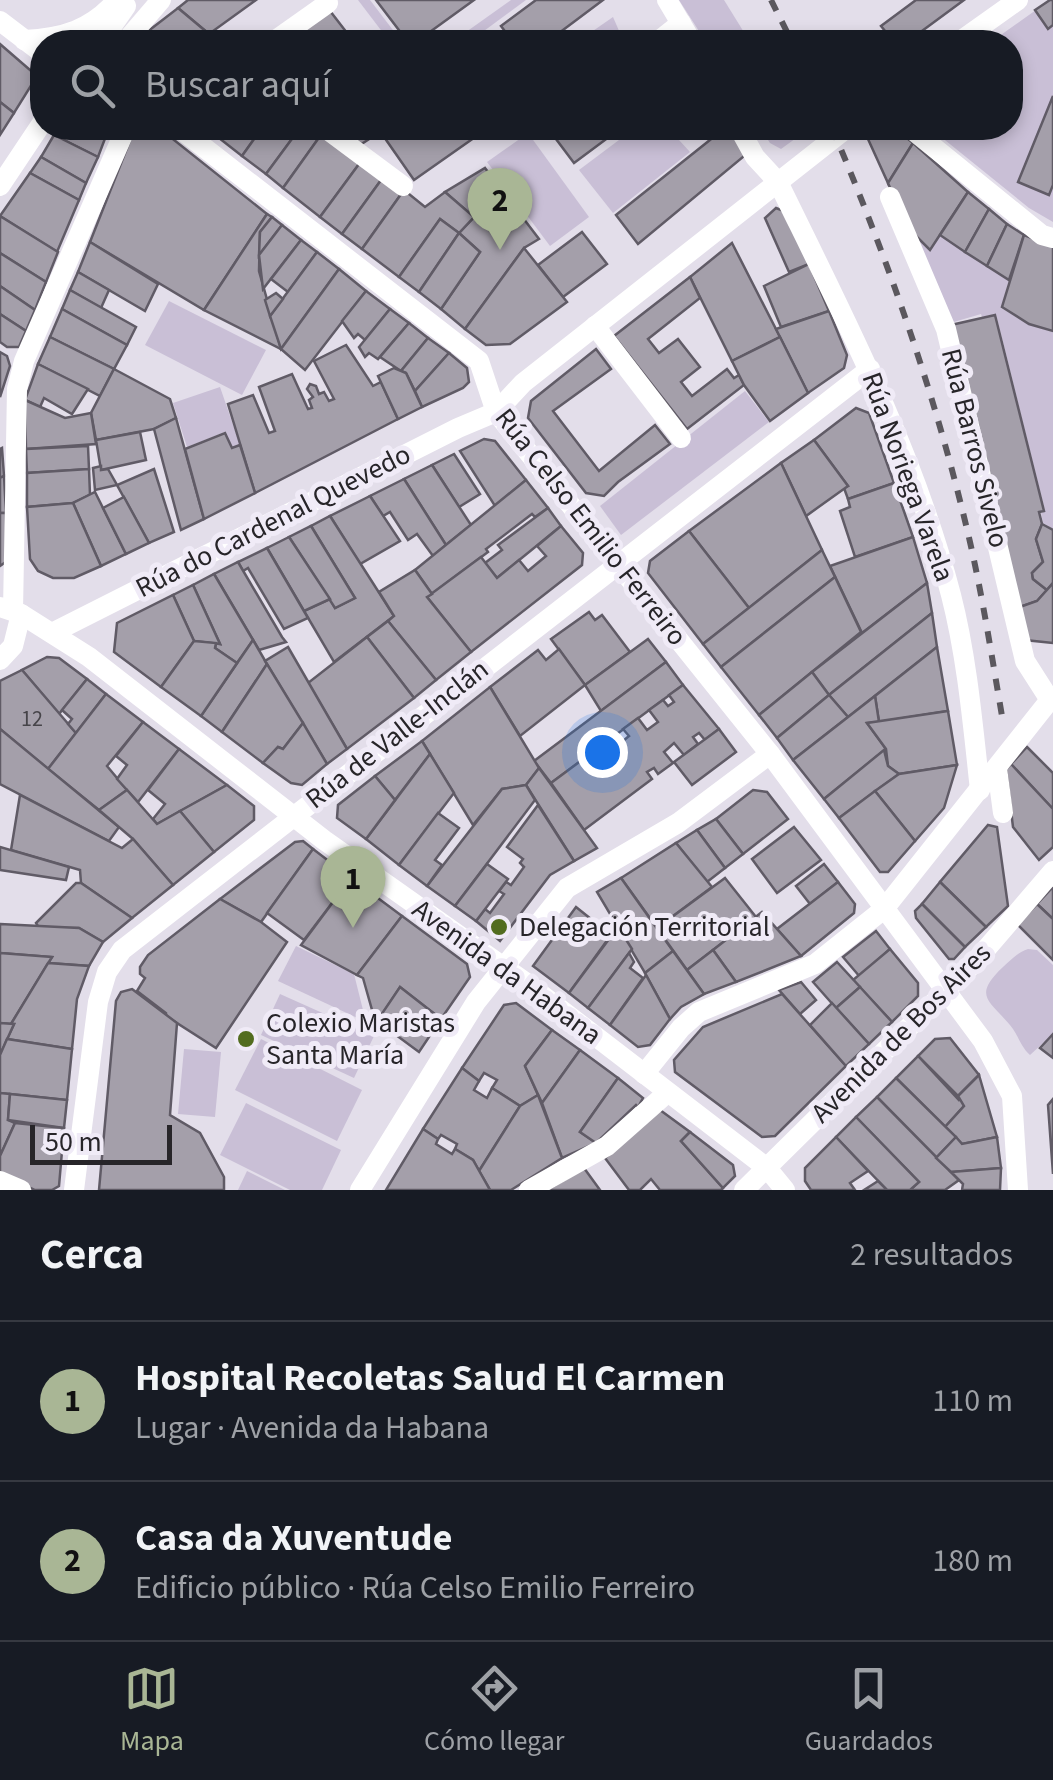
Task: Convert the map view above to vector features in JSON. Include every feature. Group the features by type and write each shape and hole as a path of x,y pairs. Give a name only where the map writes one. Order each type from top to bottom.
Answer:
{"street":[{"path":"80,30 117,0"},
{"path":"115,30 130,0"},
{"path":"121,30 161,0"},
{"path":"291,30 328,4 325,0"},
{"path":"667,0 685,30"},
{"path":"976,30 1018,0"},
{"path":"0,21 30,44"},
{"path":"672,30 681,23"},
{"path":"24,40 30,40"},
{"path":"0,168 30,126"},
{"path":"0,186 31,140"},
{"path":"0,660 13,646 20,375 121,140"},
{"name":"Rúa Celso Emilio Ferreiro","path":"195,140 479,360 496,412 770,754 946,988 999,1066 1012,1096 1018,1190"},
{"path":"340,140 403,186"},
{"name":"Rúa Noriega Varela","path":"746,140 778,182 870,369 934,537 952,598 980,790"},
{"path":"496,412 523,383 832,140"},
{"path":"925,140 1042,236 1053,238"},
{"name":"Rúa Barros Sivelo","path":"890,197 946,329 1024,661 1052,698"},
{"path":"595,326 681,438"},
{"name":"Rúa de Valle-Inclán","path":"74,1190 98,1002 107,972 122,950 870,369"},
{"name":"Rúa do Cardenal Quevedo","path":"52,632 496,412"},
{"name":"Avenida da Habana","path":"11,611 52,632 157,707 293,815 502,966 767,1168 786,1190"},
{"path":"644,1074 680,1028 699,1012 815,964 884,908 1052,698"},
{"path":"360,1190 476,1002 566,888 678,823 770,754"},
{"path":"997,768 1003,812"},
{"name":"Avenida de Bos Aires","path":"744,1190 1001,934 1022,889 1053,872"},
{"path":"529,1190 607,1146 667,1094"},
{"path":"0,1180 20,1190"}],"shaded area":[{"path":"358,0 370,0 393,30 381,30"},
{"path":"511,0 526,0 485,30 469,30"},
{"path":"679,0 724,0 743,30 698,30"},
{"path":"1053,0 1053,222 1029,208 945,140 1023,140 1023,30 1008,30"},
{"path":"613,17 619,30 594,30"},
{"path":"518,140 533,140 589,217 550,246 487,162"},
{"path":"619,140 679,140 690,152 613,213 579,170"},
{"path":"768,140 793,140 781,149"},
{"path":"907,228 929,250 940,235 1009,280 1001,308 1053,332 1053,529 1043,523 1041,513 1045,511 996,314 947,324"},
{"path":"169,301 266,350 242,395 145,345"},
{"path":"220,387 240,445 232,447 225,432 187,447 173,403"},
{"path":"745,391 769,422 621,535 600,506"},
{"path":"296,946 354,974 366,1022 278,981"},
{"path":"1028,949 1037,950 1053,965 1053,1034 1030,1055 986,993 993,977"},
{"path":"280,994 374,1036 354,1078 261,1035"},
{"path":"261,1039 362,1090 337,1141 235,1090"},
{"path":"184,1049 221,1052 215,1117 178,1114"},
{"path":"246,1103 341,1150 322,1190 290,1190 220,1155"},
{"path":"247,1171 285,1190 238,1190"}],"building":[{"path":"188,0 256,0 215,30 204,30 178,8"},
{"path":"376,0 474,0 433,30 399,30"},
{"path":"536,0 603,0 563,30 504,30 501,26"},
{"path":"916,0 964,0 923,30 884,30 881,26"},
{"path":"1050,0 1053,25 1048,29 1035,10"},
{"path":"327,7 345,30 295,30"},
{"path":"178,8 204,30 150,30"},
{"path":"0,44 30,70 30,87 14,113 0,102"},
{"path":"1053,96 1053,185 1049,195 1018,182"},
{"path":"0,102 14,113 0,135"},
{"path":"51,140 64,140 98,157 86,183 41,157"},
{"path":"64,140 104,140 98,157"},
{"path":"130,140 174,140 267,214 204,310 90,242"},
{"path":"222,140 253,140 242,156"},
{"path":"253,140 291,140 266,174 242,156"},
{"path":"291,140 317,140 283,188 266,174"},
{"path":"317,140 334,140 362,160 320,217 283,188"},
{"path":"347,140 368,140 357,147"},
{"path":"386,140 471,140 414,180"},
{"path":"557,140 605,140 574,163"},
{"path":"710,140 737,140 749,152 638,244 616,215"},
{"path":"868,140 909,140 913,143 888,183"},
{"path":"913,143 968,192 930,250 907,227 888,183"},
{"path":"41,157 86,183 79,200 30,173"},
{"path":"362,160 384,176 342,234 320,217"},
{"path":"485,168 539,239 524,248 465,329 441,309 480,252 459,233 474,217 445,192"},
{"path":"30,173 79,200 57,252 0,216"},
{"path":"384,176 404,190 362,249 342,234"},
{"path":"404,190 425,207 445,192 474,217 459,233 440,219 399,277 362,249"},
{"path":"968,192 989,209 965,252 940,235"},
{"path":"776,208 789,213 809,264 789,272 765,218"},
{"path":"989,209 1007,224 987,266 965,252"},
{"path":"267,214 272,217 260,232 259,271 281,349 204,310"},
{"path":"0,216 58,252 46,282 0,253"},
{"path":"272,217 282,225 259,255 260,232"},
{"path":"440,219 459,233 419,292 399,277"},
{"path":"1007,224 1024,235 1009,280 987,266"},
{"path":"282,225 301,240 263,289 259,255"},
{"path":"582,232 607,264 563,297 538,265"},
{"path":"459,233 480,252 441,309 419,292"},
{"path":"1024,235 1053,246 1053,331 1029,324 1002,307"},
{"path":"301,240 317,252 288,292 271,279"},
{"path":"90,242 158,284 145,311 78,272"},
{"path":"732,243 780,337 732,361 690,277"},
{"path":"524,248 567,302 510,344 486,345 465,329"},
{"path":"317,252 339,269 281,349 270,316"},
{"path":"0,253 46,282 35,310 0,286"},
{"path":"809,264 829,311 781,327 764,286"},
{"path":"339,269 366,291 305,370 281,349"},
{"path":"78,272 109,290 101,308 70,290"},
{"path":"690,277 700,298 648,339 659,353 678,339 700,367 681,382 692,396 727,369 734,378 739,375 744,385 687,429 614,336"},
{"path":"0,286 35,310 26,331 0,314"},
{"path":"70,290 136,327 127,345 62,309"},
{"path":"366,291 390,309 365,340 358,334 354,338 342,321"},
{"path":"276,293 283,299 270,316 265,300"},
{"path":"62,309 127,345 114,369 50,337"},
{"path":"390,309 409,323 378,359 369,353 365,357 359,347"},
{"path":"829,311 847,355 844,368 808,393 776,329"},
{"path":"0,314 26,331 19,347 7,347 0,342"},
{"path":"995,315 1044,511 1039,512 1042,524 1036,539 1043,562 1032,573 1033,579 1047,590 1037,601 1017,608 951,325"},
{"path":"409,323 428,338 401,371 380,357"},
{"path":"50,337 114,369 100,396 38,364"},
{"path":"780,337 808,393 770,421 732,361"},
{"path":"428,338 449,353 415,391 401,371"},
{"path":"346,345 373,386 381,382 398,419 255,493 228,404 253,395 269,433 275,431 259,387 292,374 308,409 312,408 309,400 313,397 307,389 310,384 316,386 319,394 324,392 329,401 334,399 314,361"},
{"path":"596,349 611,369 553,411 599,471 655,425 670,444 604,496 586,493 528,418 531,401"},
{"path":"0,352 7,356 10,366 0,397"},
{"path":"449,353 467,368 469,382 422,407 415,391"},
{"path":"38,364 88,389 72,414 44,398 40,407 25,400"},
{"path":"394,368 406,373 422,407 398,419 378,376"},
{"path":"114,369 170,399 176,418 154,429 96,440 91,413"},
{"path":"25,400 65,418 91,413 96,444 26,449"},
{"path":"856,408 869,413 894,483 848,499 844,488 848,486 814,440"},
{"path":"176,418 204,519 181,530 154,429"},
{"path":"140,432 146,460 101,470 96,440"},
{"path":"225,433 232,448 240,445 255,493 204,519 185,449"},
{"path":"484,439 495,441 526,480 495,506 460,451"},
{"path":"814,440 848,486 806,516 781,463"},
{"path":"88,446 89,469 27,473 26,449"},
{"path":"0,449 4,476 0,478"},
{"path":"454,454 480,494 459,507 432,465"},
{"path":"781,463 822,550 749,608 689,531"},
{"path":"432,465 471,525 446,545 404,479"},
{"path":"101,466 101,470 108,469 117,485 95,490 93,468"},
{"path":"89,469 90,495 73,503 27,507 27,473"},
{"path":"154,469 174,532 149,543 117,485"},
{"path":"4,476 6,513 0,513 0,478"},
{"path":"404,479 446,545 433,556 417,534 408,540 390,512 383,516 370,496"},
{"path":"526,480 548,508 535,517 532,514 432,594 415,570"},
{"path":"894,483 913,537 855,557 840,511 850,507 848,499"},
{"path":"95,492 126,554 101,566 73,503"},
{"path":"370,496 400,541 360,564 330,516"},
{"path":"124,497 149,543 126,554 103,508"},
{"path":"73,503 101,566 74,578 53,578 38,571 30,559 27,507"},
{"path":"548,508 561,526 497,578 485,563 502,550 498,545"},
{"path":"0,513 6,513 7,561 0,566"},
{"path":"330,516 394,616 334,662 304,611 330,599 335,608 355,598 311,526"},
{"path":"1042,524 1053,530 1053,583 1047,590 1033,579 1032,573 1043,562 1036,539"},
{"path":"311,526 355,598 335,608 289,537"},
{"path":"561,526 583,553 582,565 471,652 427,597 481,557 497,578 519,560 528,571 546,556 537,546"},
{"path":"689,531 749,608 703,644 648,573 650,561"},
{"path":"289,537 330,599 304,611 267,548"},
{"path":"913,537 927,583 862,633 830,566"},
{"path":"267,548 308,618 284,629 248,568 243,571 238,562"},
{"path":"822,550 835,577 721,667 703,644"},
{"path":"238,562 286,642 259,650 214,574"},
{"path":"415,570 432,594 427,597 471,652 436,680 388,621 394,616 379,592"},
{"path":"214,574 253,640 237,663 215,648 216,643 220,644 193,585"},
{"path":"835,577 861,632 759,715 721,667"},
{"path":"927,583 932,613 829,695 812,672"},
{"path":"1053,583 1053,643 1025,640 1017,608 1037,601"},
{"path":"193,585 220,644 194,641 173,595"},
{"path":"173,595 194,641 161,687 114,652 117,623"},
{"path":"589,612 595,620 602,615 630,652 585,685 551,639"},
{"path":"932,613 937,647 848,717 829,695"},
{"path":"388,621 436,680 414,698 367,637"},
{"path":"367,637 414,698 347,749 308,683"},
{"path":"648,639 666,662 601,711 585,685"},
{"path":"253,640 267,664 222,732 201,716"},
{"path":"194,641 216,643 215,648 237,663 201,716 161,687"},
{"path":"288,647 347,749 327,764 265,661"},
{"path":"937,647 948,711 879,722 875,696"},
{"path":"559,649 585,685 520,736 490,687 538,650 546,660"},
{"path":"47,657 59,658 87,679 59,714 22,670"},
{"path":"666,662 683,685 551,783 534,761"},
{"path":"267,664 303,723 283,749 278,747 263,763 222,732"},
{"path":"22,670 76,733 48,769 0,729 0,681"},
{"path":"812,672 829,695 777,738 759,715"},
{"path":"87,679 106,694 76,733 68,724 72,719 62,710"},
{"path":"683,685 719,729 705,740 699,733 693,737 698,744 684,755 674,743 664,752 673,763 658,774 654,768 647,772 652,779 584,830 551,783 617,734 623,741 629,736 623,729 638,718 647,730 658,722 649,710 663,700 668,706 674,702 669,695"},
{"path":"490,687 539,768 526,785 502,789 473,825 422,741"},
{"path":"106,694 143,722 107,766 127,790 99,810 48,769"},
{"path":"829,695 848,717 793,760 777,738"},
{"path":"875,696 879,722 867,723 886,749 824,799 793,760"},
{"path":"948,711 957,765 899,774 888,766 886,749 867,723"},
{"path":"143,722 179,749 138,802 117,779 127,765 116,756"},
{"path":"303,723 327,764 302,785 291,783 263,763 278,747 283,749"},
{"path":"0,729 119,827 109,841 0,784"},
{"path":"719,729 736,752 692,785 674,762"},
{"path":"422,741 430,754 395,800 375,776"},
{"path":"1027,747 1053,773 1053,809 1011,764"},
{"path":"179,749 227,785 157,824 153,819 165,804 148,790"},
{"path":"884,750 888,766 899,774 839,818 824,799"},
{"path":"430,754 454,793 399,865 366,839"},
{"path":"1011,764 1053,809 1053,847 1039,860 1013,827 1006,769"},
{"path":"957,765 944,808 915,841 875,791 899,774"},
{"path":"539,768 597,848 574,861 526,785"},
{"path":"375,776 395,800 366,839 337,818 338,805"},
{"path":"227,785 254,806 254,820 214,852 180,811"},
{"path":"526,785 535,800 455,906 427,886 502,789"},
{"path":"127,790 157,824 180,811 214,852 173,885 133,839 99,810"},
{"path":"753,790 767,792 788,819 743,854 716,819"},
{"path":"875,791 915,841 888,872 880,872 839,818"},
{"path":"20,795 122,848 133,839 173,885 132,918 81,883 80,870 11,850"},
{"path":"538,805 574,861 550,875 500,941 476,921 485,909 490,913 504,894 499,891 506,882 511,885 524,867 520,863 523,859 507,847"},
{"path":"438,813 459,828 435,860 442,865 427,886 399,865"},
{"path":"716,819 743,854 725,868 697,830"},
{"path":"988,825 997,827 1008,906 986,927 940,882"},
{"path":"794,827 821,860 777,893 752,859"},
{"path":"697,830 725,868 707,882 676,843"},
{"path":"303,841 313,849 261,922 220,899 295,842"},
{"path":"676,843 712,887 657,928 621,878"},
{"path":"0,847 69,867 66,880 0,870"},
{"path":"313,849 351,878 304,940 267,913"},
{"path":"487,864 508,879 476,921 455,906"},
{"path":"824,864 838,882 810,904 796,886"},
{"path":"351,878 402,916 357,975 301,945"},
{"path":"621,878 673,951 645,973 597,892"},
{"path":"725,878 756,917 687,970 657,928"},
{"path":"838,882 855,904 854,913 801,956 777,929"},
{"path":"940,882 986,927 965,947 922,904"},
{"path":"76,883 132,918 103,942 79,928 39,928 36,923"},
{"path":"1053,889 1053,919 1037,904"},
{"path":"220,899 287,942 216,1048 166,1016 137,991 145,978 140,967 148,955"},
{"path":"922,904 965,947 954,959 949,959 916,918 915,911"},
{"path":"1037,904 1053,919 1053,960 1017,924"},
{"path":"576,907 611,935 569,993 533,966"},
{"path":"762,912 801,956 736,982 713,950"},
{"path":"402,916 467,964 470,977 441,1019 400,987 376,1024 363,978 357,975"},
{"path":"0,924 79,928 103,942 89,966 48,963 52,957 0,953"},
{"path":"618,927 632,949 588,1008 569,993"},
{"path":"876,931 890,949 860,977 843,957"},
{"path":"890,949 918,983 918,996 892,1022 853,980"},
{"path":"713,950 736,982 704,994 687,970"},
{"path":"673,951 704,994 681,1007 670,1019 645,973"},
{"path":"0,953 52,957 11,1024 0,1023"},
{"path":"629,953 634,962 630,968 643,978 610,1025 588,1008"},
{"path":"837,962 860,987 836,1008 813,982"},
{"path":"48,963 89,966 77,999 72,1049 7,1039 11,1024"},
{"path":"646,975 670,1019 650,1045 638,1047 610,1025"},
{"path":"801,982 816,1000 800,1014 779,990"},
{"path":"400,987 441,1019 419,1052 377,1021"},
{"path":"860,987 892,1022 869,1044 836,1008"},
{"path":"132,989 177,1023 170,1115 200,1133 224,1177 224,1190 99,1190 116,1001 121,992"},
{"path":"782,994 846,1066 775,1136 762,1137 675,1072 674,1060 703,1027"},
{"path":"516,1003 552,1030 525,1066 538,1095 520,1106 492,1088 497,1080 484,1073 479,1081 462,1068 504,1005"},
{"path":"832,1003 869,1044 846,1066 810,1025"},
{"path":"0,1023 14,1024 0,1055"},
{"path":"552,1030 580,1050 542,1103 525,1066"},
{"path":"1053,1034 1053,1058 1040,1048"},
{"path":"950,1038 979,1075 958,1096 918,1056 935,1039"},
{"path":"7,1039 72,1049 67,1100 0,1093 0,1055"},
{"path":"580,1050 618,1078 580,1132 596,1143 562,1158 542,1103"},
{"path":"918,1056 959,1100 962,1098 964,1106 945,1127 896,1078"},
{"path":"462,1068 479,1081 474,1090 487,1098 492,1088 520,1106 479,1171 473,1160 455,1149 457,1144 441,1135 438,1139 423,1129"},
{"path":"979,1075 997,1137 962,1144 945,1127 964,1106 958,1096"},
{"path":"618,1078 643,1098 638,1107 596,1143 580,1132"},
{"path":"896,1078 956,1137 936,1158 877,1097"},
{"path":"0,1093 10,1094 8,1120 15,1123 0,1156"},
{"path":"10,1094 67,1100 64,1128 8,1120"},
{"path":"538,1095 562,1158 511,1190 490,1190 479,1171 520,1106"},
{"path":"877,1097 959,1180 945,1190 910,1190 919,1182 856,1117"},
{"path":"1053,1099 1053,1174 1048,1105"},
{"path":"660,1110 690,1132 681,1141 721,1190 660,1190 651,1179 640,1190 629,1190 605,1158"},
{"path":"856,1117 919,1182 910,1190 887,1190 836,1137"},
{"path":"15,1123 64,1128 59,1186 35,1190 0,1173 0,1156"},
{"path":"423,1129 452,1154 455,1149 473,1160 490,1190 386,1190"},
{"path":"690,1132 733,1165 735,1176 723,1188 681,1141"},
{"path":"836,1137 868,1171 850,1183 855,1190 811,1190 805,1181 805,1168"},
{"path":"956,1137 962,1144 997,1137 1001,1168 951,1172 936,1158"},
{"path":"584,1168 600,1190 547,1190"},
{"path":"1001,1168 1000,1190 962,1190 963,1184 951,1172"},
{"path":"878,1181 887,1190 864,1190"}],"railway":[{"path":"771,0 786,30"},
{"path":"837,140 892,280 943,436 975,563 1002,716"}],"place":[{"name":"Casa da Xuventude","path":"500,250"},
{"name":"Delegación Territorial","path":"499,927"},
{"name":"Hospital Recoletas Salud El Carmen","path":"353,928"},
{"name":"Colexio Maristas Santa María","path":"246,1039"}]}
